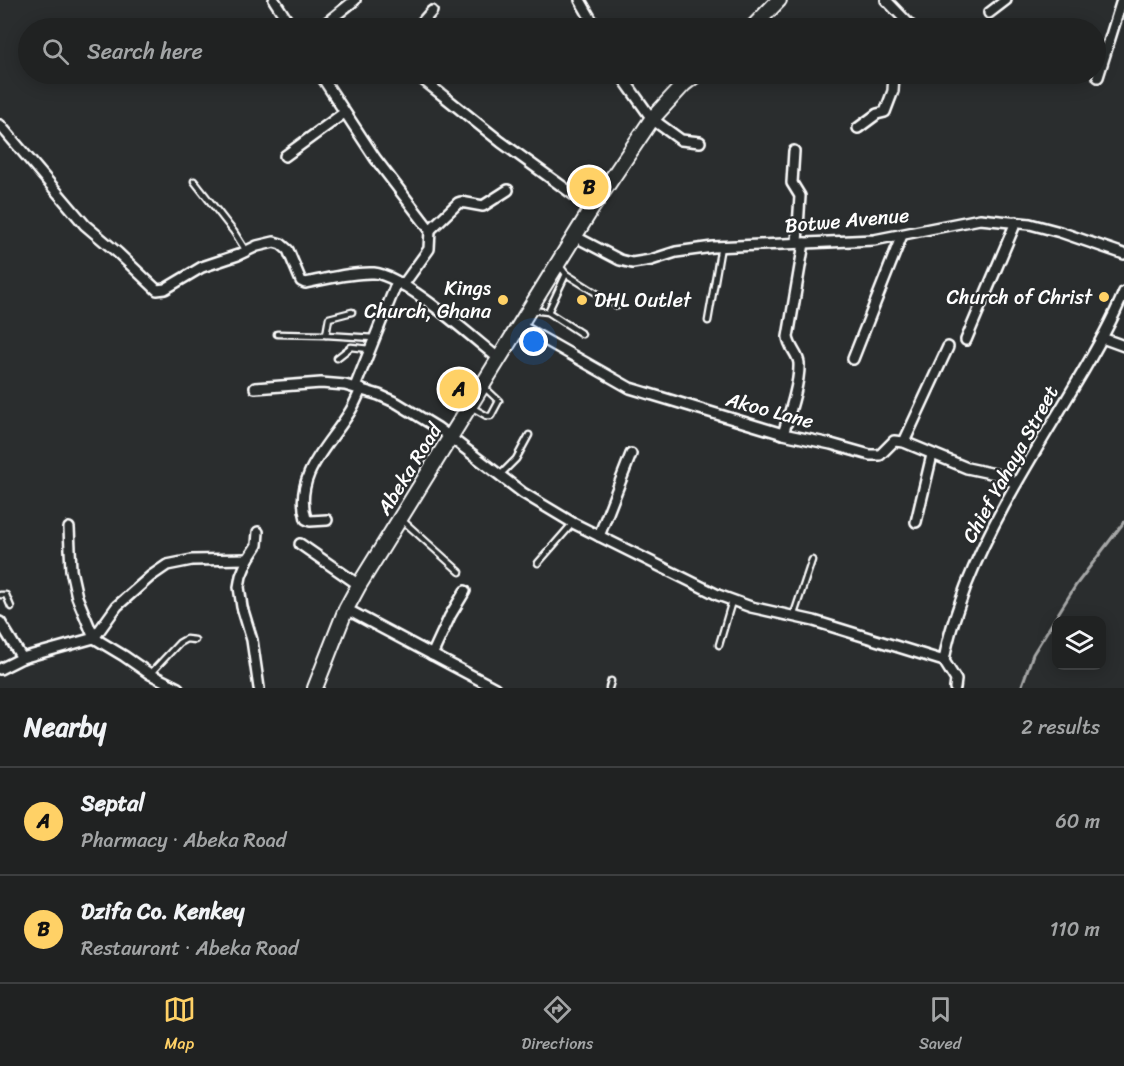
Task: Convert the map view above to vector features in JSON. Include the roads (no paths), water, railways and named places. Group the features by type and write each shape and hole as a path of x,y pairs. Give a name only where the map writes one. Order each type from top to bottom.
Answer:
{"street":[{"path":"274,0 286,18"},
{"path":"332,18 354,0"},
{"path":"762,18 779,0"},
{"path":"886,0 903,18"},
{"path":"989,13 1006,0"},
{"path":"1106,51 1122,0"},
{"path":"585,2 592,18"},
{"path":"426,18 432,11"},
{"path":"326,84 400,193 430,230 429,249 400,283 369,349 351,410 310,469 304,487 306,519 327,519"},
{"path":"428,84 501,142 592,208"},
{"path":"627,84 652,119 681,140 700,142"},
{"name":"Abeka Road","path":"315,688 346,609 359,585 592,208 652,119 684,84"},
{"path":"858,128 877,114 885,112 893,84"},
{"path":"285,156 344,113"},
{"path":"1,127 85,225 157,290 165,289 193,271 246,250 274,242 288,250 301,282 366,273 384,275 400,283 498,358"},
{"path":"783,434 794,397 799,364 788,337 800,243 800,196 792,183 794,151"},
{"path":"430,230 461,202 483,206 508,190"},
{"name":"Botwe Avenue","path":"574,236 620,260 632,263 651,260 675,252 721,246 874,240 980,219 1016,222 1060,232 1124,254"},
{"path":"966,340 1016,222"},
{"path":"854,359 902,235"},
{"name":"Chief Yahaya Street","path":"944,661 949,633 974,567 1000,512 1102,338 1124,292"},
{"name":"Akoo Lane","path":"519,325 630,388 783,434 824,442 874,456 882,453 889,443 904,442"},
{"path":"1102,338 1124,346"},
{"path":"948,347 904,442 967,468 994,474 1016,483"},
{"path":"255,388 321,383 358,388 397,403 451,438 523,493 598,536 732,601 767,612 793,616 944,661 953,673 956,688"},
{"path":"598,536 631,454"},
{"path":"916,522 932,455"},
{"path":"69,528 71,570 77,597 94,638 150,674 178,688"},
{"path":"258,532 257,545 248,559 239,587 252,640 259,688"},
{"path":"300,544 359,585"},
{"path":"0,669 22,658 94,638 117,606 167,565 192,560 248,559"},
{"path":"432,656 450,616 465,591"},
{"path":"346,609 495,688"},
{"path":"0,622 22,658"}],"lane":[{"path":"194,181 246,250"},
{"path":"708,321 721,246"},
{"path":"557,262 566,274 617,306"},
{"path":"548,312 566,274"},
{"path":"528,310 548,312 582,334"},
{"path":"326,334 329,318 352,312"},
{"path":"277,334 326,334 374,338"},
{"path":"337,358 351,347 369,349"},
{"path":"469,406 489,417 495,410 499,403 498,399 482,386"},
{"path":"500,475 516,459 529,435"},
{"path":"401,519 460,572"},
{"path":"538,563 573,523"},
{"path":"793,616 812,560"},
{"path":"0,595 6,595 11,607"},
{"path":"719,645 732,601"},
{"path":"150,674 179,642 186,639 195,640"},
{"path":"609,688 611,681"}],"waterway":[{"path":"1021,688 1033,654 1076,585 1124,522"}],"place":[{"name":"Dzifa Co. Kenkey","path":"589,187"},
{"name":"Church of Christ","path":"1104,297"},
{"name":"Kings Church, Ghana","path":"503,300"},
{"name":"DHL Outlet","path":"582,300"},
{"name":"Septal","path":"459,389"}]}
